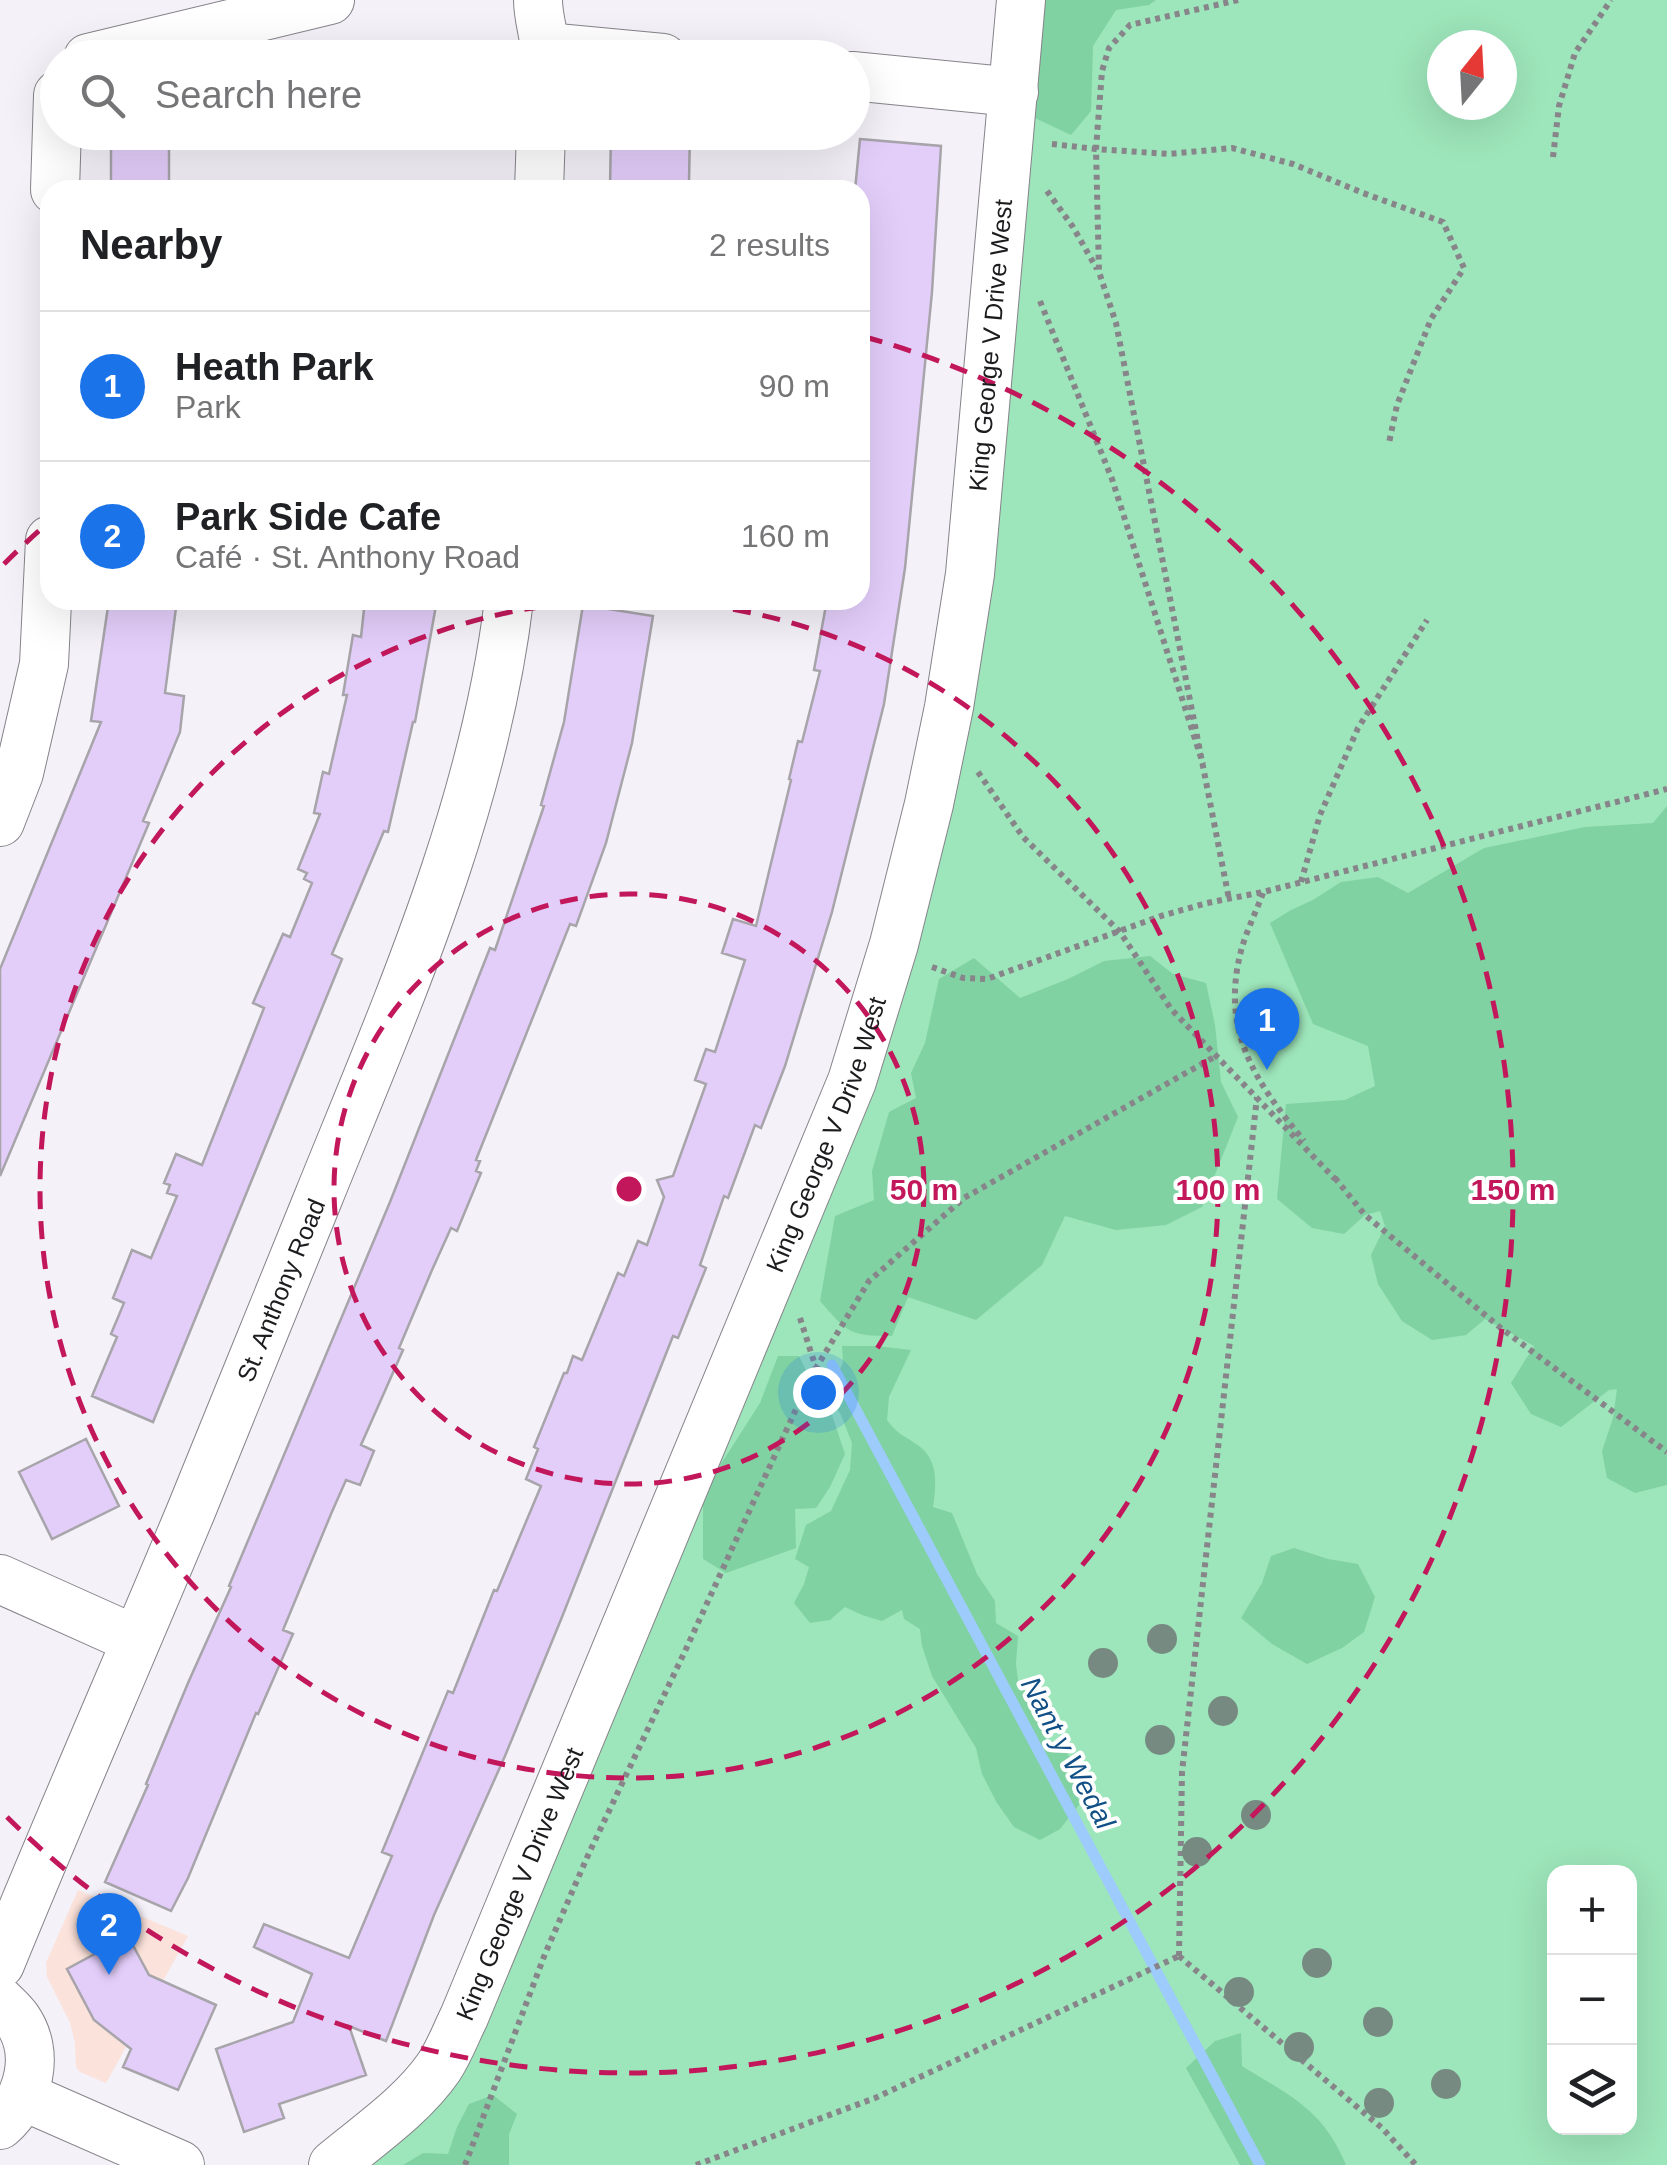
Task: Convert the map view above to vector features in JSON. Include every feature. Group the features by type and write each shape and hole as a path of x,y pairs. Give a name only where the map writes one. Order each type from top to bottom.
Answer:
{"street":[{"path":"163,40 330,0"},
{"path":"538,0 544,40"},
{"name":"King George V Drive West","path":"333,2165 422,2088 439,2066 464,2017 852,1082 894,944 929,804 970,574 1021,0"},
{"path":"870,78 1014,92"},
{"path":"55,180 56,150"},
{"path":"540,180 541,150"},
{"path":"0,822 34,716 44,664 47,610"},
{"name":"St. Anthony Road","path":"0,1964 363,1088 434,904 478,763 507,610"},
{"path":"0,1579 136,1640"},
{"path":"0,2001 17,2019 27,2039 31,2062 12,2110 180,2165"}],"path":[{"path":"1099,272 1096,149 1102,72 1110,48 1130,25 1238,0"},
{"path":"1553,157 1559,106 1575,53 1610,0"},
{"path":"1044,144 1169,154 1232,148 1294,164 1443,222 1464,268 1431,319 1398,405 1389,443"},
{"path":"1043,198 1043,186 1099,272 1116,323 1229,899"},
{"path":"1040,301 1112,480 1204,764"},
{"path":"1301,882 1320,815 1358,728 1427,620"},
{"path":"970,760 1023,836 1120,932 1171,1008 1336,1178"},
{"path":"894,944 932,967 963,978 988,979 1161,916 1667,789"},
{"path":"1264,892 1241,952 1237,1029 1248,1059 1278,1109 1366,1214 1487,1316 1667,1452"},
{"path":"465,2165 530,1990 588,1853 816,1368 869,1280 964,1198 1216,1056"},
{"path":"1179,1956 1182,1772 1256,1097"},
{"path":"696,2165 875,2098 1179,1956"},
{"path":"1179,1956 1382,2128 1416,2165"}],"shaded area":[{"path":"78,1890 188,1936 106,2083 76,2067 70,2023 47,1977 46,1963"}],"green space":[{"path":"1030,0 1667,0 1667,2165 366,2165 390,2149 909,928"},
{"path":"1036,0 1156,0 1149,5 1116,10 1093,46 1091,111 1071,135 1035,118 1027,50"},
{"path":"1667,806 1667,1485 1635,1493 1607,1478 1602,1451 1617,1389 1609,1390 1561,1427 1531,1414 1511,1383 1534,1346 1485,1319 1466,1335 1432,1340 1402,1321 1378,1284 1371,1255 1385,1226 1380,1211 1365,1215 1344,1234 1312,1228 1277,1199 1286,1104 1345,1100 1375,1086 1368,1046 1313,1024 1270,923 1341,882 1378,877 1408,893 1484,848 1585,827 1653,823"},
{"path":"1150,956 1173,974 1206,983 1221,1082 1238,1117 1202,1207 1166,1225 1116,1230 1065,1216 1042,1265 976,1320 908,1297 892,1336 867,1335 844,1326 820,1301 835,1216 874,1200 872,1171 889,1112 916,1098 911,1073 925,1043 939,979 974,958 1020,998 1104,961"},
{"path":"842,1346 911,1350 889,1397 887,1420 930,1459 935,1482 933,1507 952,1513 977,1574 995,1601 996,1623 1018,1636 1018,1680 1044,1700 1046,1747 1067,1753 1074,1763 1079,1805 1060,1829 1040,1840 1014,1827 997,1803 982,1774 976,1748 932,1676 920,1629 904,1619 902,1610 882,1621 845,1607 830,1620 810,1623 794,1603 809,1567 795,1559 806,1525 831,1511 850,1470 852,1443 828,1393 843,1363"},
{"path":"778,1356 799,1356 832,1415 845,1454 816,1508 795,1509 796,1548 726,1573 703,1559 703,1492 760,1403"},
{"path":"1294,1548 1358,1564 1375,1597 1364,1632 1342,1648 1307,1664 1272,1644 1241,1618 1262,1583 1271,1556"},
{"path":"1241,2033 1242,2066 1316,2117 1346,2165 1240,2165 1186,2068 1215,2041"},
{"path":"493,2095 517,2114 509,2134 509,2165 403,2165 423,2153 448,2154 469,2104"}],"building":[{"path":"870,140 941,146 932,292 905,568 884,704 832,912 785,1066 761,1128 755,1125 728,1198 724,1196 700,1265 706,1268 678,1338 673,1336 562,1617 434,1915 386,2041 349,2026 366,2075 279,2104 284,2118 244,2132 216,2049 293,2022 312,1974 254,1947 264,1924 349,1958 392,1856 382,1852 448,1691 453,1693 541,1486 526,1479 538,1449 534,1447 564,1373 573,1356 582,1360 618,1273 624,1276 638,1241 647,1245 664,1197 657,1180 673,1176 706,1084 695,1080 706,1049 715,1052 745,960 722,953 733,919 756,926 798,741 802,742 820,671 814,670 825,610 870,610 870,180 856,180 859,150 870,150"},
{"path":"111,150 169,150 169,180 111,180"},
{"path":"611,150 690,150 689,180 610,180"},
{"path":"108,610 176,610 165,693 184,696 180,732 143,821 149,823 0,1176 0,969 101,722 91,721"},
{"path":"364,610 435,610 415,722 388,832 384,831 332,954 342,959 153,1422 92,1396 117,1337 111,1334 124,1303 113,1298 132,1250 151,1258 177,1196 167,1193 170,1185 164,1183 176,1154 202,1165 264,1008 253,1003 283,934 290,937 312,883 304,879 307,873 298,869 320,814 314,813 323,772 329,774 347,695 343,695 353,635 361,637"},
{"path":"582,610 653,616 632,743 606,843 576,926 570,924 476,1160 480,1161 476,1171 481,1173 457,1231 451,1228 432,1270 399,1348 403,1350 361,1445 374,1451 360,1485 346,1480 283,1630 293,1634 171,1911 105,1882 390,1202 490,948 495,950 544,806 541,805 564,722"},
{"path":"86,1439 119,1506 52,1539 19,1472"},
{"path":"128,1936 149,1975 216,2005 178,2090 123,2067 131,2049 94,2020 67,1969"}],"waterway":[{"name":"Nant y Wedal","path":"832,1365 1260,2165"}],"place":[{"name":"Heath Park","path":"1267,1070"},
{"name":"Park Side Cafe","path":"109,1975"}]}
